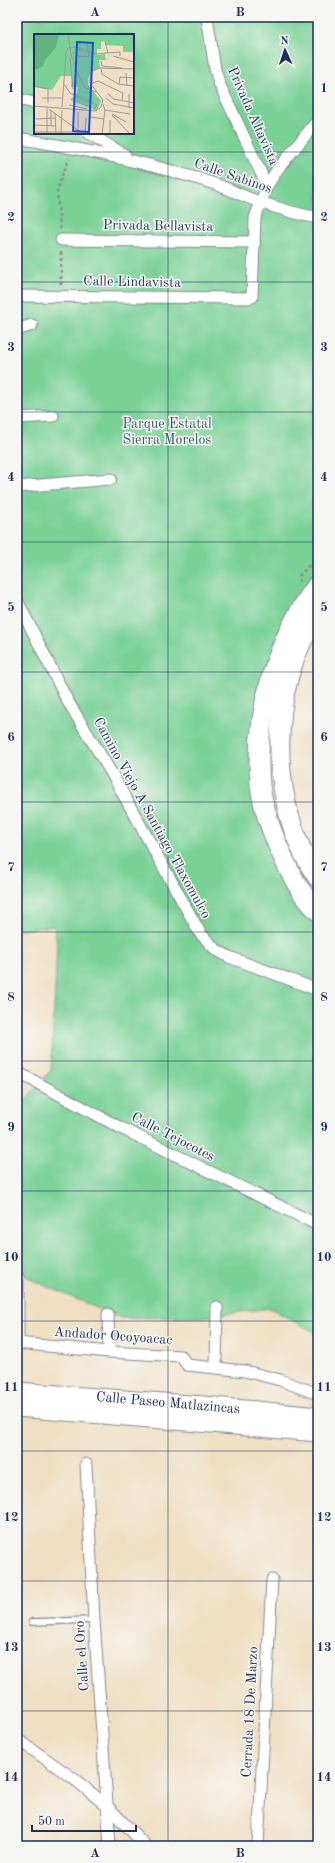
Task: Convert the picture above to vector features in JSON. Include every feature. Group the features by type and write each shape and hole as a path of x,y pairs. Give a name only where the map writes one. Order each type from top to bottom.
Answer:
{"highway":[{"path":"318,584 294,620 280,652 265,704 260,758 260,785 263,802 274,836 299,889 318,911"},
{"path":"316,870 295,834 289,817 282,785 280,747 282,712 289,679 301,644 318,616"},
{"name":"Calle Paseo Matlazincas","path":"17,1392 203,1406 318,1417"},
{"name":"Calle Paseo Matlazincas","path":"17,1407 318,1432"}],"street":[{"name":"Privada Altavista","path":"207,17 215,69 219,83 267,186 259,202 255,218 252,294 250,298 247,298"},
{"path":"17,99 34,103"},
{"path":"267,186 276,170 318,120"},
{"path":"90,134 138,162"},
{"path":"17,138 74,147 138,162"},
{"name":"Calle Sabinos","path":"138,162 216,184 259,202 290,212 318,218"},
{"name":"Privada Bellavista","path":"61,240 254,242"},
{"name":"Calle Lindavista","path":"17,296 247,298"},
{"path":"17,330 32,325"},
{"path":"17,418 53,416"},
{"path":"17,487 111,479"},
{"name":"Camino Viejo A Santiago Tlaxomulco","path":"17,600 67,700 112,774 200,933 215,949 318,990"},
{"name":"Calle Tejocotes","path":"17,1072 121,1128 318,1225"},
{"path":"18,1277 18,1343"},
{"path":"216,1367 217,1307"},
{"path":"108,1314 109,1352"},
{"name":"Andador Ocoyoacac","path":"18,1343 109,1352 181,1356 187,1365 231,1368 260,1374 318,1394"},
{"name":"Calle el Oro","path":"86,1464 94,1620 110,1846"},
{"name":"Cerrada 18 De Marzo","path":"258,1846 272,1580"},
{"path":"17,1739 73,1778 107,1806 146,1846"}],"lane":[{"path":"32,1622 94,1620"}],"path":[{"path":"62,296 61,240 57,192 59,182 74,147"}],"green space":[{"name":"Parque Estatal Sierra Morelos","path":"17,17 318,17 318,602 279,659 258,757 281,881 318,921 318,1334 270,1308 203,1317 120,1318 17,1272 17,1110 51,1070 57,946 54,926 17,931"}]}
